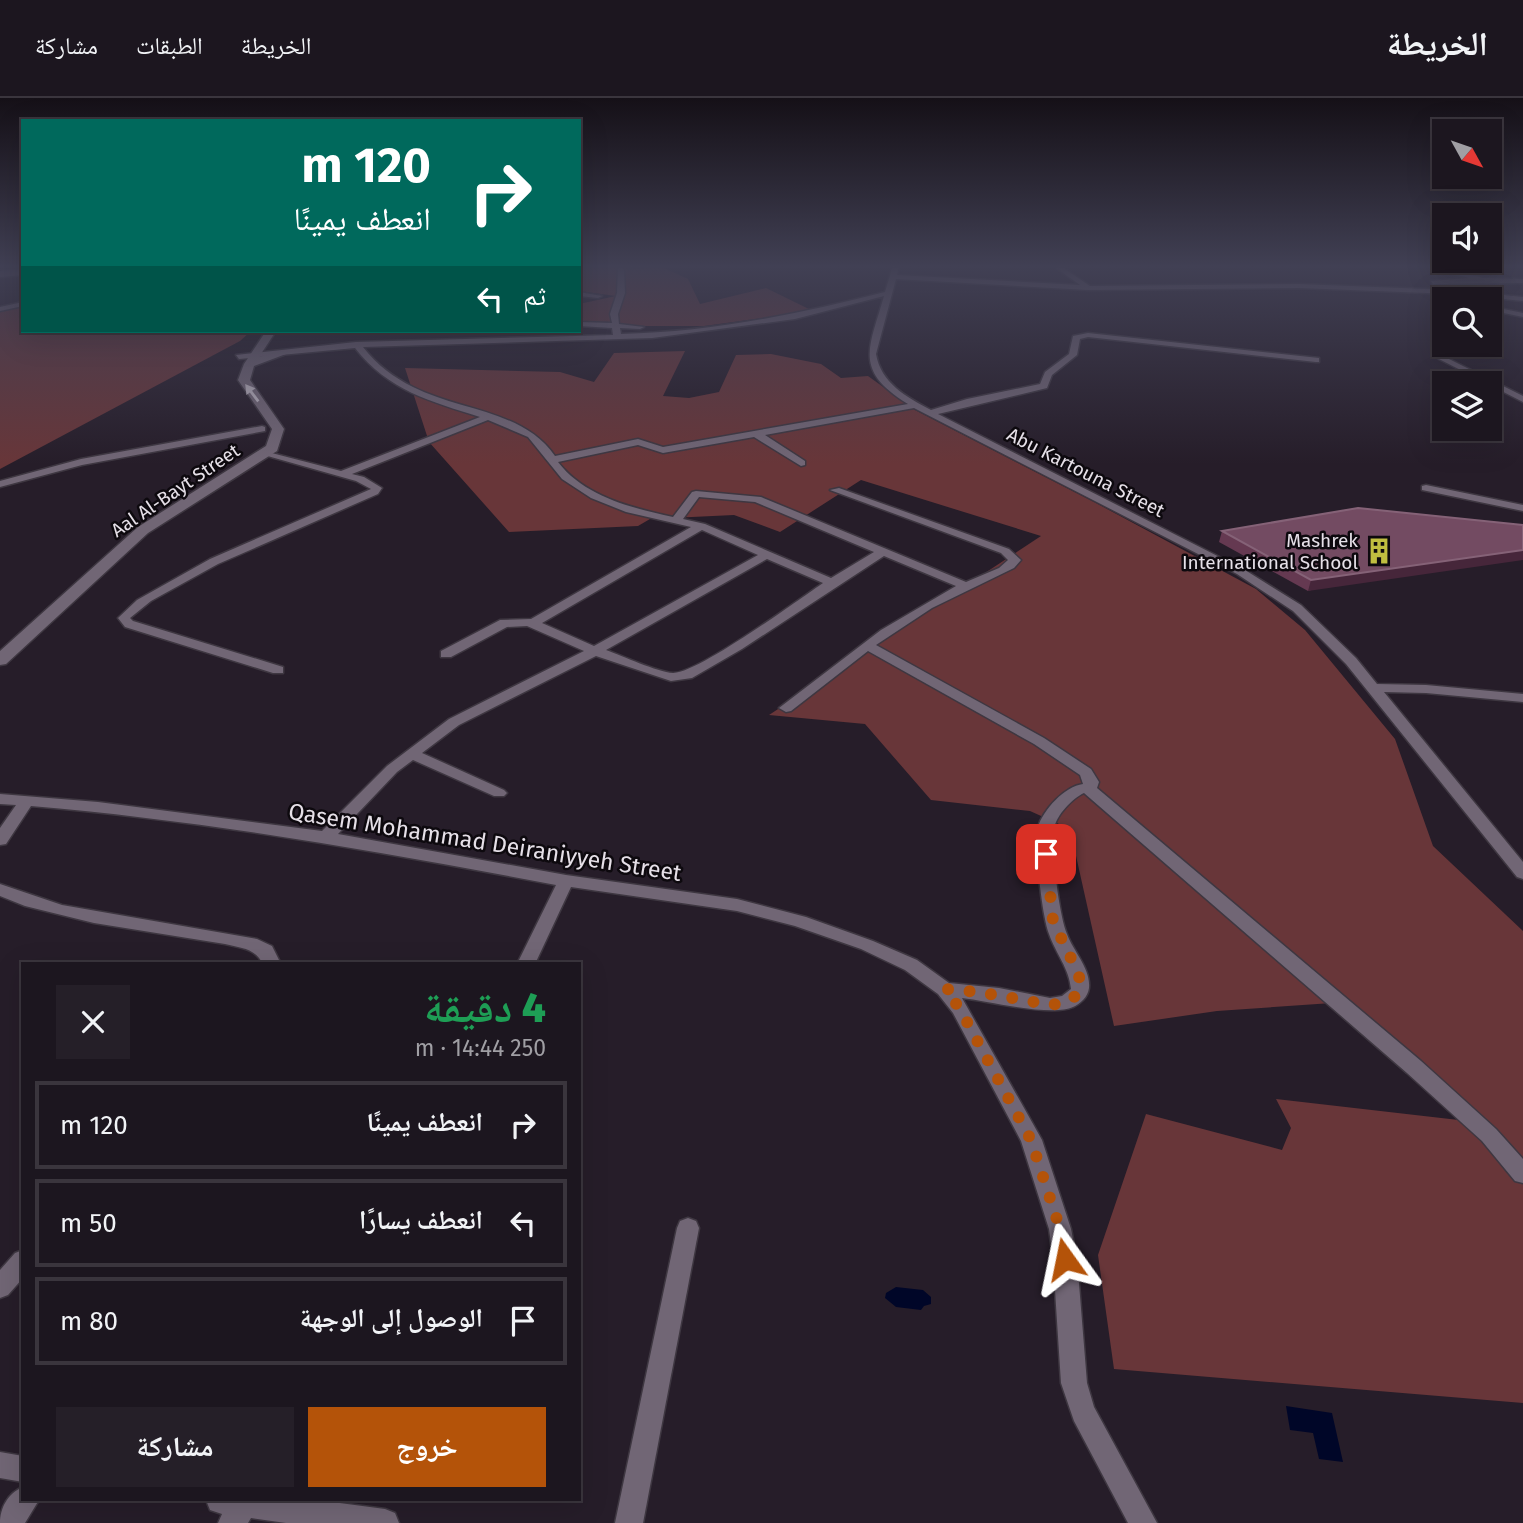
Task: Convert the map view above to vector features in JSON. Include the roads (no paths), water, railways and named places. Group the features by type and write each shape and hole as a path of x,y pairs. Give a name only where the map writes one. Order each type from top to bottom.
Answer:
{"street":[{"path":"618,332 618,337"},
{"path":"249,357 356,344 652,336 686,332"},
{"name":"Abu Kartouna Street","path":"877,332 872,349 872,361 884,383 916,405 1274,591 1322,630 1373,688 1523,873"},
{"path":"249,357 257,333"},
{"name":"Aal Al-Bayt Street","path":"0,647 101,552 251,452 261,439 262,429 231,386 230,375 269,333"},
{"path":"930,413 967,401 1044,386 1048,374 1073,355 1076,338 1088,335 1316,360"},
{"path":"356,344 368,360 404,387 532,436 540,442 568,479 586,491 630,508 701,526 830,582"},
{"path":"249,357 280,353"},
{"name":"Aal Al-Bayt Street","path":"0,660 143,530 267,453 275,444 278,432 271,416 245,384 249,357"},
{"path":"1447,357 1443,359 1523,399"},
{"path":"552,460 638,442 659,450 916,405"},
{"path":"342,474 488,417"},
{"path":"0,484 81,462 262,429"},
{"path":"757,434 801,463"},
{"path":"267,453 371,483 377,486 377,490 221,556 153,595 124,618 129,624 278,670"},
{"path":"1426,488 1523,508"},
{"path":"786,708 869,646 938,600 1007,568 1014,562 1014,557 974,540 835,490"},
{"path":"676,520 696,494 747,497 966,586"},
{"path":"533,623 701,526"},
{"path":"446,654 504,623 533,623 595,651 671,677 687,675 881,552"},
{"path":"326,838 410,753 471,711 595,651 768,554"},
{"path":"869,646 1039,741 1086,772 1091,782 1089,789"},
{"path":"1373,688 1426,689 1523,698"},
{"path":"410,753 499,793"},
{"path":"945,989 989,993 1051,1005 1067,1002 1078,994 1079,975 1058,935 1050,906 1046,828 1053,813 1074,792 1081,788 1089,789 1414,1067 1489,1135 1523,1174"},
{"name":"Qasem Mohammad Deiraniyyeh Street","path":"0,799 28,800 326,838 566,881 768,912 890,954 926,974 945,989"},
{"path":"0,840 28,800"},
{"path":"527,962 566,881"},
{"path":"0,890 25,902 61,912 190,931 257,945 266,951 271,962"},
{"path":"945,989 960,1009 1031,1140 1060,1229 1065,1259 1074,1382 1083,1412 1143,1523"},
{"path":"629,1523 664,1336 688,1228"},
{"path":"0,1287 21,1263"},
{"path":"0,1465 21,1469"},
{"path":"8,1523 24,1501"},
{"path":"235,1506 385,1523"}],"water":[{"path":"896,1287 923,1290 931,1297 931,1304 921,1310 896,1307 885,1298 886,1293"},
{"path":"1286,1406 1332,1413 1343,1462 1319,1459 1313,1433 1290,1430"}],"place":[{"name":"Mashrek International School","path":"1379,551"}]}
